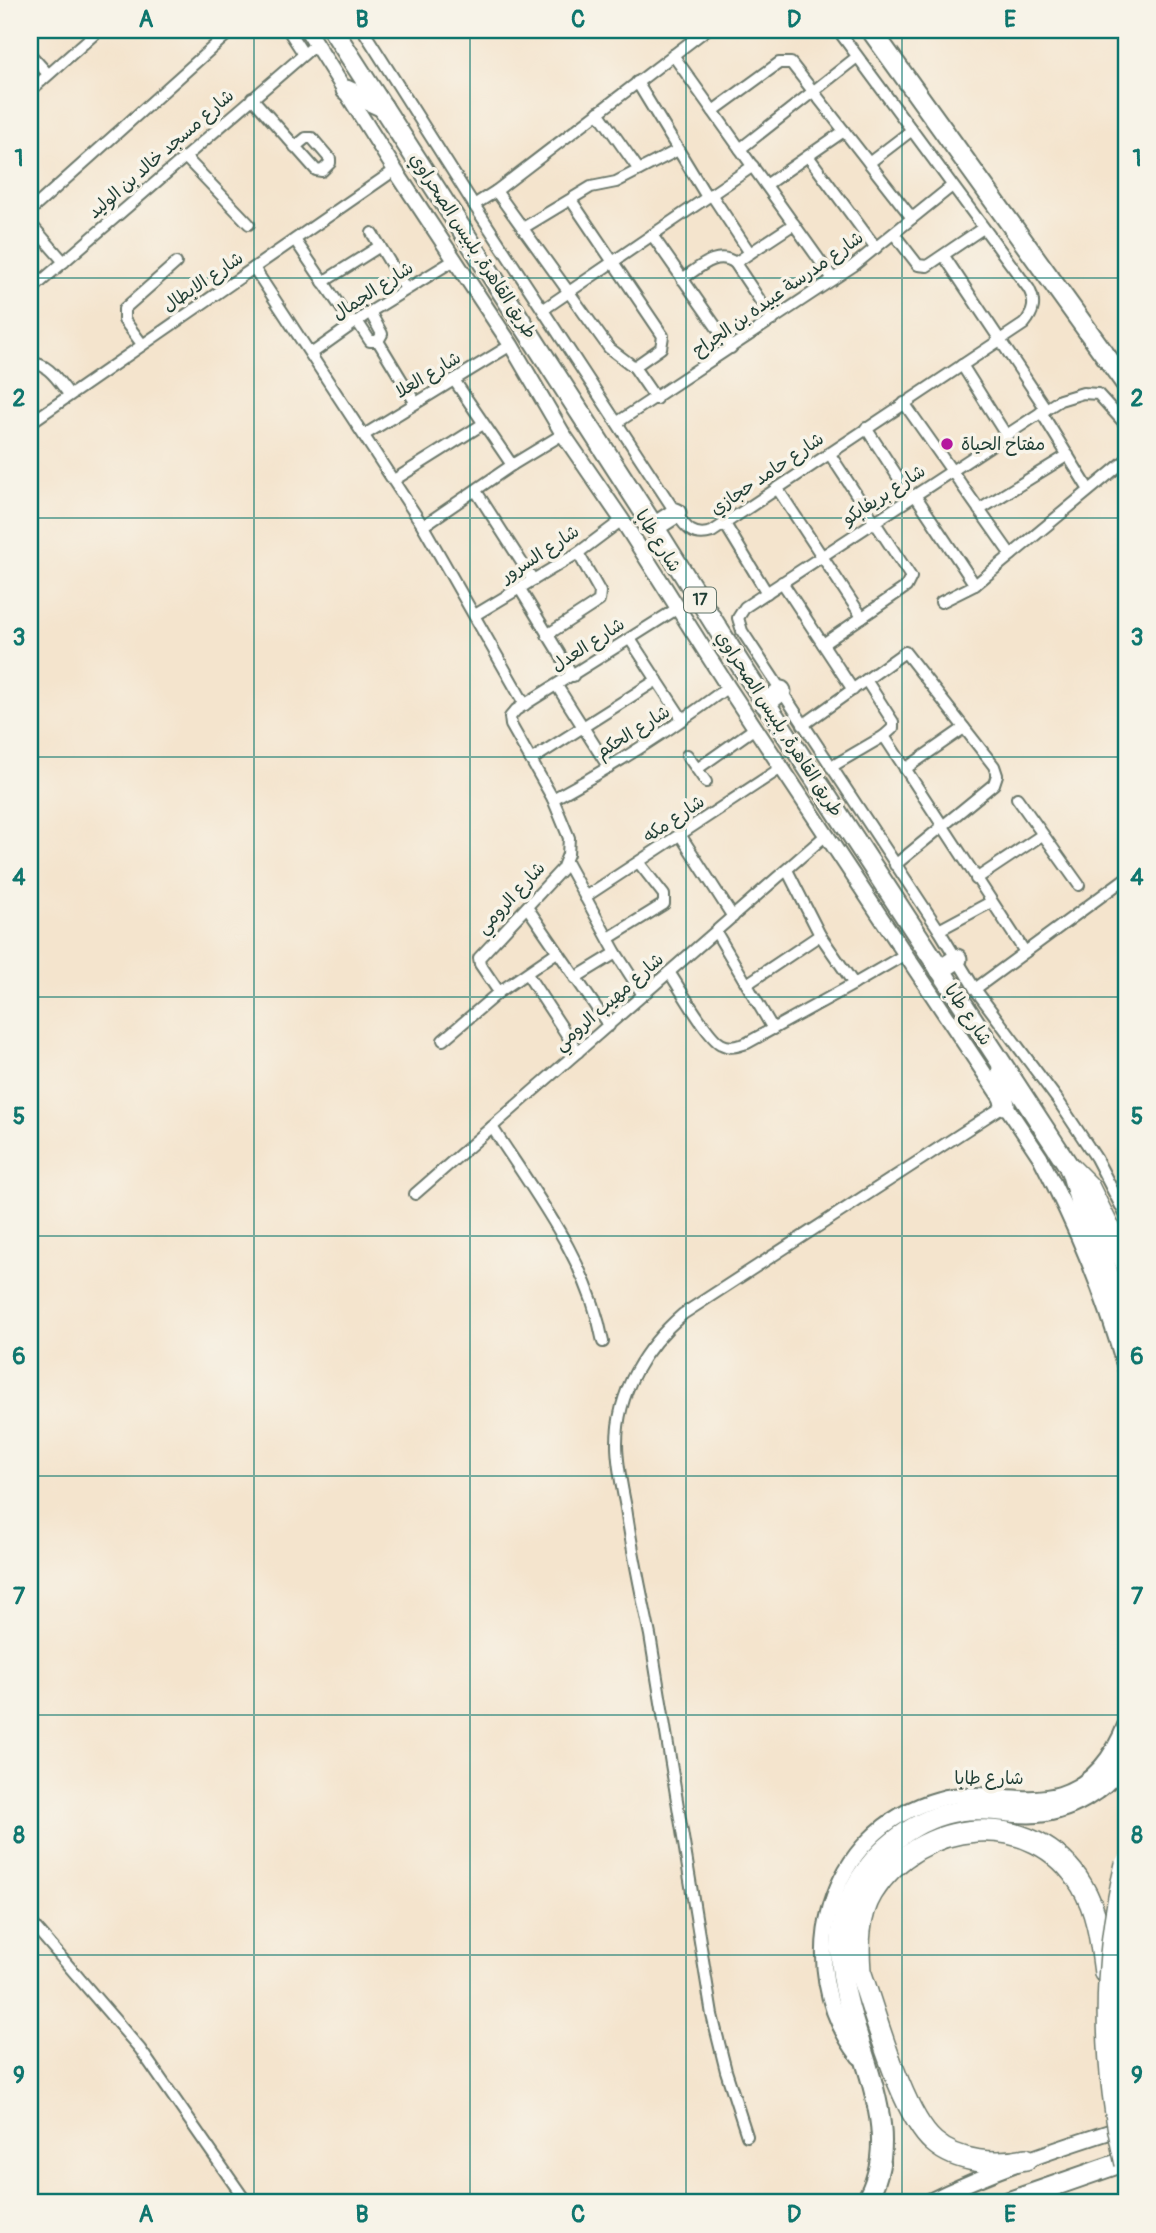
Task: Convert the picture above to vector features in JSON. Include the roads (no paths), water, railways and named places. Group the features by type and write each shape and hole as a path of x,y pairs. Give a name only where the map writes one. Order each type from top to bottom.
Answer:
{"highway":[{"name":"طريق القاهرة, بلبيس الصحراوي","path":"333,30 765,704 1070,1168 1126,1327"},
{"path":"871,30 1126,384"},
{"path":"346,90 384,107"},
{"path":"654,527 676,513"},
{"path":"765,704 781,691"},
{"path":"940,970 957,959"},
{"path":"1002,1065 1005,1105"},
{"path":"1070,1168 1088,1186 1126,1263"},
{"path":"865,2203 876,2180 881,2159 877,2108 841,1975 840,1943 845,1911 866,1870 900,1837 934,1817 961,1811 1029,1813 1070,1805 1106,1782 1126,1757"},
{"path":"1005,2203 1126,2162 1118,2131 1110,2077 1107,1991 1100,1932 1094,1910 1082,1885 1069,1868 1045,1848 1022,1836 991,1831 963,1831 938,1838 913,1850 891,1868 871,1895 861,1920 858,1951 860,1971 904,2095 933,2142 970,2159 993,2162 1026,2159"},
{"path":"1107,1991 1126,1864"}],"street":[{"path":"30,91 99,30"},
{"path":"30,211 232,30"},
{"path":"288,30 303,53"},
{"name":"شارع طابا","path":"307,30 395,170 511,345 563,434 622,520 904,956 1040,1157 1071,1217 1097,1277 1126,1371"},
{"name":"شارع حامد حجازي","path":"363,30 676,513 690,531 697,535 712,532 725,524 1024,324 1034,307 1034,298 838,30"},
{"path":"474,205 706,30"},
{"name":"شارع مسجد خالد بن الوليد","path":"30,291 316,44"},
{"path":"30,54 48,75"},
{"path":"673,55 833,279"},
{"path":"740,149 857,57"},
{"path":"713,111 782,61 791,63 912,218"},
{"path":"638,82 678,150 750,253"},
{"path":"252,98 295,147"},
{"path":"598,112 639,170"},
{"path":"869,163 912,130"},
{"path":"766,185 844,131"},
{"path":"523,228 591,187 616,182 678,150"},
{"path":"808,156 876,248"},
{"path":"185,157 249,224"},
{"path":"544,309 753,166"},
{"name":"شارع الابطال","path":"30,423 395,170"},
{"name":"شارع مدرسة عبيده بن الجراح","path":"618,422 833,279 952,186"},
{"path":"496,191 610,348 634,367 656,399"},
{"path":"570,200 663,336 661,348 634,367"},
{"path":"30,223 64,262"},
{"path":"735,263 794,224"},
{"path":"894,233 918,265 932,265 983,228"},
{"path":"372,233 406,289"},
{"path":"652,235 731,348"},
{"path":"295,240 354,322 370,341 378,341"},
{"path":"323,282 380,246"},
{"path":"944,256 1044,410 1089,490"},
{"path":"682,279 716,257 726,258 735,263 773,320"},
{"name":"شارع الجمال","path":"311,354 354,322 456,260"},
{"path":"142,344 124,320 124,309 176,263"},
{"path":"254,268 423,526 475,615 520,708"},
{"path":"370,312 382,334 378,341"},
{"path":"378,341 415,402"},
{"name":"شارع العلا","path":"364,435 511,345"},
{"path":"30,363 40,363 69,394"},
{"path":"962,365 1006,435"},
{"path":"454,380 512,465"},
{"name":"شارع بريفابكو","path":"781,691 739,624 740,613 745,607 1044,410 1073,394 1097,394 1126,425"},
{"path":"904,403 1011,555"},
{"path":"394,480 483,424"},
{"path":"866,429 975,585"},
{"path":"423,526 512,465 563,434"},
{"path":"823,644 906,587 910,581 910,573 829,453"},
{"path":"979,510 1068,456"},
{"path":"941,602 975,585 1126,460"},
{"path":"777,488 862,617"},
{"path":"476,491 533,580"},
{"name":"شارع السرور","path":"475,615 578,553 622,520"},
{"path":"725,524 767,593"},
{"path":"547,635 599,601 600,592 578,553"},
{"path":"782,582 853,690"},
{"path":"520,589 573,676"},
{"name":"شارع العدل","path":"520,708 678,608"},
{"path":"630,639 684,720"},
{"path":"803,725 905,652 994,766 994,784 895,865"},
{"path":"531,760 657,680"},
{"path":"831,767 892,731 893,722 866,680"},
{"path":"556,686 610,768"},
{"name":"شارع الحكم","path":"553,800 610,768 684,720 728,687"},
{"path":"781,691 975,989 1057,1099 1096,1158 1126,1216"},
{"name":"شارع الرومي","path":"499,992 480,964 479,958 566,862 569,838 553,800 511,725 510,717 520,708"},
{"path":"696,769 755,728"},
{"path":"905,769 964,728"},
{"path":"884,736 1025,952"},
{"path":"687,755 706,782"},
{"name":"شارع مكه","path":"586,897 781,768"},
{"path":"1017,798 1079,885"},
{"name":"شارع مهيب الرومي","path":"415,1194 826,835"},
{"path":"976,879 1042,835"},
{"path":"681,836 733,917"},
{"path":"566,862 616,953 643,995"},
{"path":"609,938 664,904 664,895 639,863"},
{"path":"787,870 820,935 854,984"},
{"path":"975,989 1126,878"},
{"path":"939,930 991,902"},
{"path":"527,907 609,1026"},
{"path":"716,932 773,1029"},
{"path":"747,984 820,935"},
{"path":"443,1040 499,992 557,952"},
{"path":"575,978 616,953"},
{"path":"669,972 713,1039 721,1045 737,1047 904,956"},
{"path":"527,974 578,1052"},
{"path":"747,2136 726,2071 712,2015 650,1635 635,1570 618,1456 618,1430 623,1402 633,1376 653,1344 683,1314 1005,1105"},
{"path":"492,1127 576,1260 595,1306 603,1342"},
{"name":"شارع طابا","path":"867,2067 853,2048 830,1999 824,1965 823,1940 827,1913 838,1884 856,1856 893,1821 915,1807 939,1798 965,1794 1039,1798 1078,1786 1108,1760 1126,1723"},
{"path":"30,1921 140,2049 247,2203"},
{"path":"925,2203 1026,2159 1126,2127"}],"place":[{"name":"مفتاح الحياة","path":"947,444"}]}
